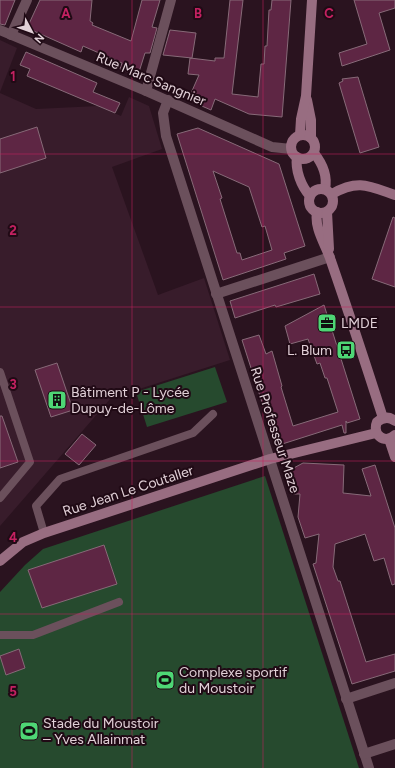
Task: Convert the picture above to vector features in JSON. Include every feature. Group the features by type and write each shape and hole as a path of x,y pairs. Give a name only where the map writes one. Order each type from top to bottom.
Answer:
{"main road":[{"path":"300,135 300,119 306,96 312,0"},
{"path":"306,96 311,120 311,138"},
{"path":"294,153 304,159 314,153 315,145 308,135 297,136 292,142 294,153 296,164 303,189 310,196"},
{"path":"314,153 320,160 327,181 328,192"},
{"path":"328,192 344,187 365,185 395,195"},
{"path":"322,212 310,207 309,204 310,196 318,188 328,192 333,198 332,206 322,212 315,220 330,256 383,418"},
{"path":"395,421 390,418 383,418 377,422 375,429 376,433 382,438 392,437 395,457"},
{"name":"Rue Jean Le Coutaller","path":"0,561 23,542 44,533 270,459 376,433"}],"street":[{"path":"11,35 27,0"},
{"path":"146,90 171,0"},
{"name":"Rue Marc Sangnier","path":"0,30 146,90 272,147 294,153"},
{"name":"Rue Professeur Maze","path":"168,100 163,113 166,136 369,768"},
{"path":"216,294 330,256"},
{"path":"346,699 395,683"},
{"path":"364,754 395,744"}],"lane":[{"path":"0,372 30,462 0,498"},
{"path":"44,533 36,506 60,479 194,433 214,414"},
{"path":"0,635 33,635 119,602"}],"shaded area":[{"path":"0,40 17,48 0,92"},
{"path":"0,93 36,109 98,106 121,116 129,97 149,106 162,149 112,167 158,295 204,278 230,360 111,398 0,526"}],"green space":[{"path":"215,367 227,402 147,427 136,392"},
{"name":"Complexe sportif du Moustoir","path":"265,476 359,768 0,768 0,592 25,565 43,549"}],"building":[{"path":"0,0 15,0 5,25 0,24"},
{"path":"40,0 92,0 90,21 93,23 92,25 131,41 142,0 160,0 152,27 157,28 150,53 145,53 139,72 134,75 120,69 122,63 83,46 81,52 27,28"},
{"path":"230,0 243,0 232,94 258,97 261,64 264,64 265,46 267,46 269,10 271,10 272,0 291,0 282,117 249,114 215,99 211,110 188,100 199,75 188,74 190,58 215,61 215,58 224,58"},
{"path":"354,0 395,0 395,8 379,13 390,50 342,66 339,53 367,44"},
{"path":"170,30 196,33 192,58 163,55"},
{"path":"26,52 97,83 93,92 120,103 115,113 27,76 30,69 20,65"},
{"path":"358,77 379,147 360,153 339,83 343,81 342,79"},
{"path":"37,127 46,158 0,173 0,139"},
{"path":"198,128 279,164 305,246 284,253 286,259 223,280 177,134","holes":["213,171 249,187 262,227 265,226 272,250 242,260 240,253 237,253"]},
{"path":"393,217 395,218 395,287 372,279"},
{"path":"314,274 320,294 276,307 275,305 235,318 230,301"},
{"path":"324,305 360,419 347,423 346,421 346,433 344,433 342,425 276,446 242,340 259,335 266,354 272,351 293,426 338,412 327,378 325,378 320,363 317,364 308,339 290,344 285,326"},
{"name":"Bâtiment P - Lycée Dupuy-de-Lôme","path":"57,363 73,410 51,417 35,370"},
{"path":"0,416 2,416 18,462 0,468"},
{"path":"82,434 96,445 79,465 65,454"},
{"path":"303,463 344,465 343,493 371,496 362,469 375,465 395,528 395,584 392,585 384,558 374,561 365,534 335,544 333,567 338,581 340,581 366,662 395,654 395,671 352,684 313,564 316,563 319,534 305,538 298,517 300,494 291,494 289,488 290,470"},
{"path":"104,545 117,584 42,608 28,570"},
{"path":"19,649 25,668 6,675 0,656"}],"place":[{"name":"LMDE","path":"327,323"},
{"name":"L. Blum","path":"346,350"},
{"name":"Bâtiment P - Lycée Dupuy-de-Lôme","path":"57,400"},
{"name":"Complexe sportif du Moustoir","path":"165,680"},
{"name":"Stade du Moustoir – Yves Allainmat","path":"29,731"}]}
